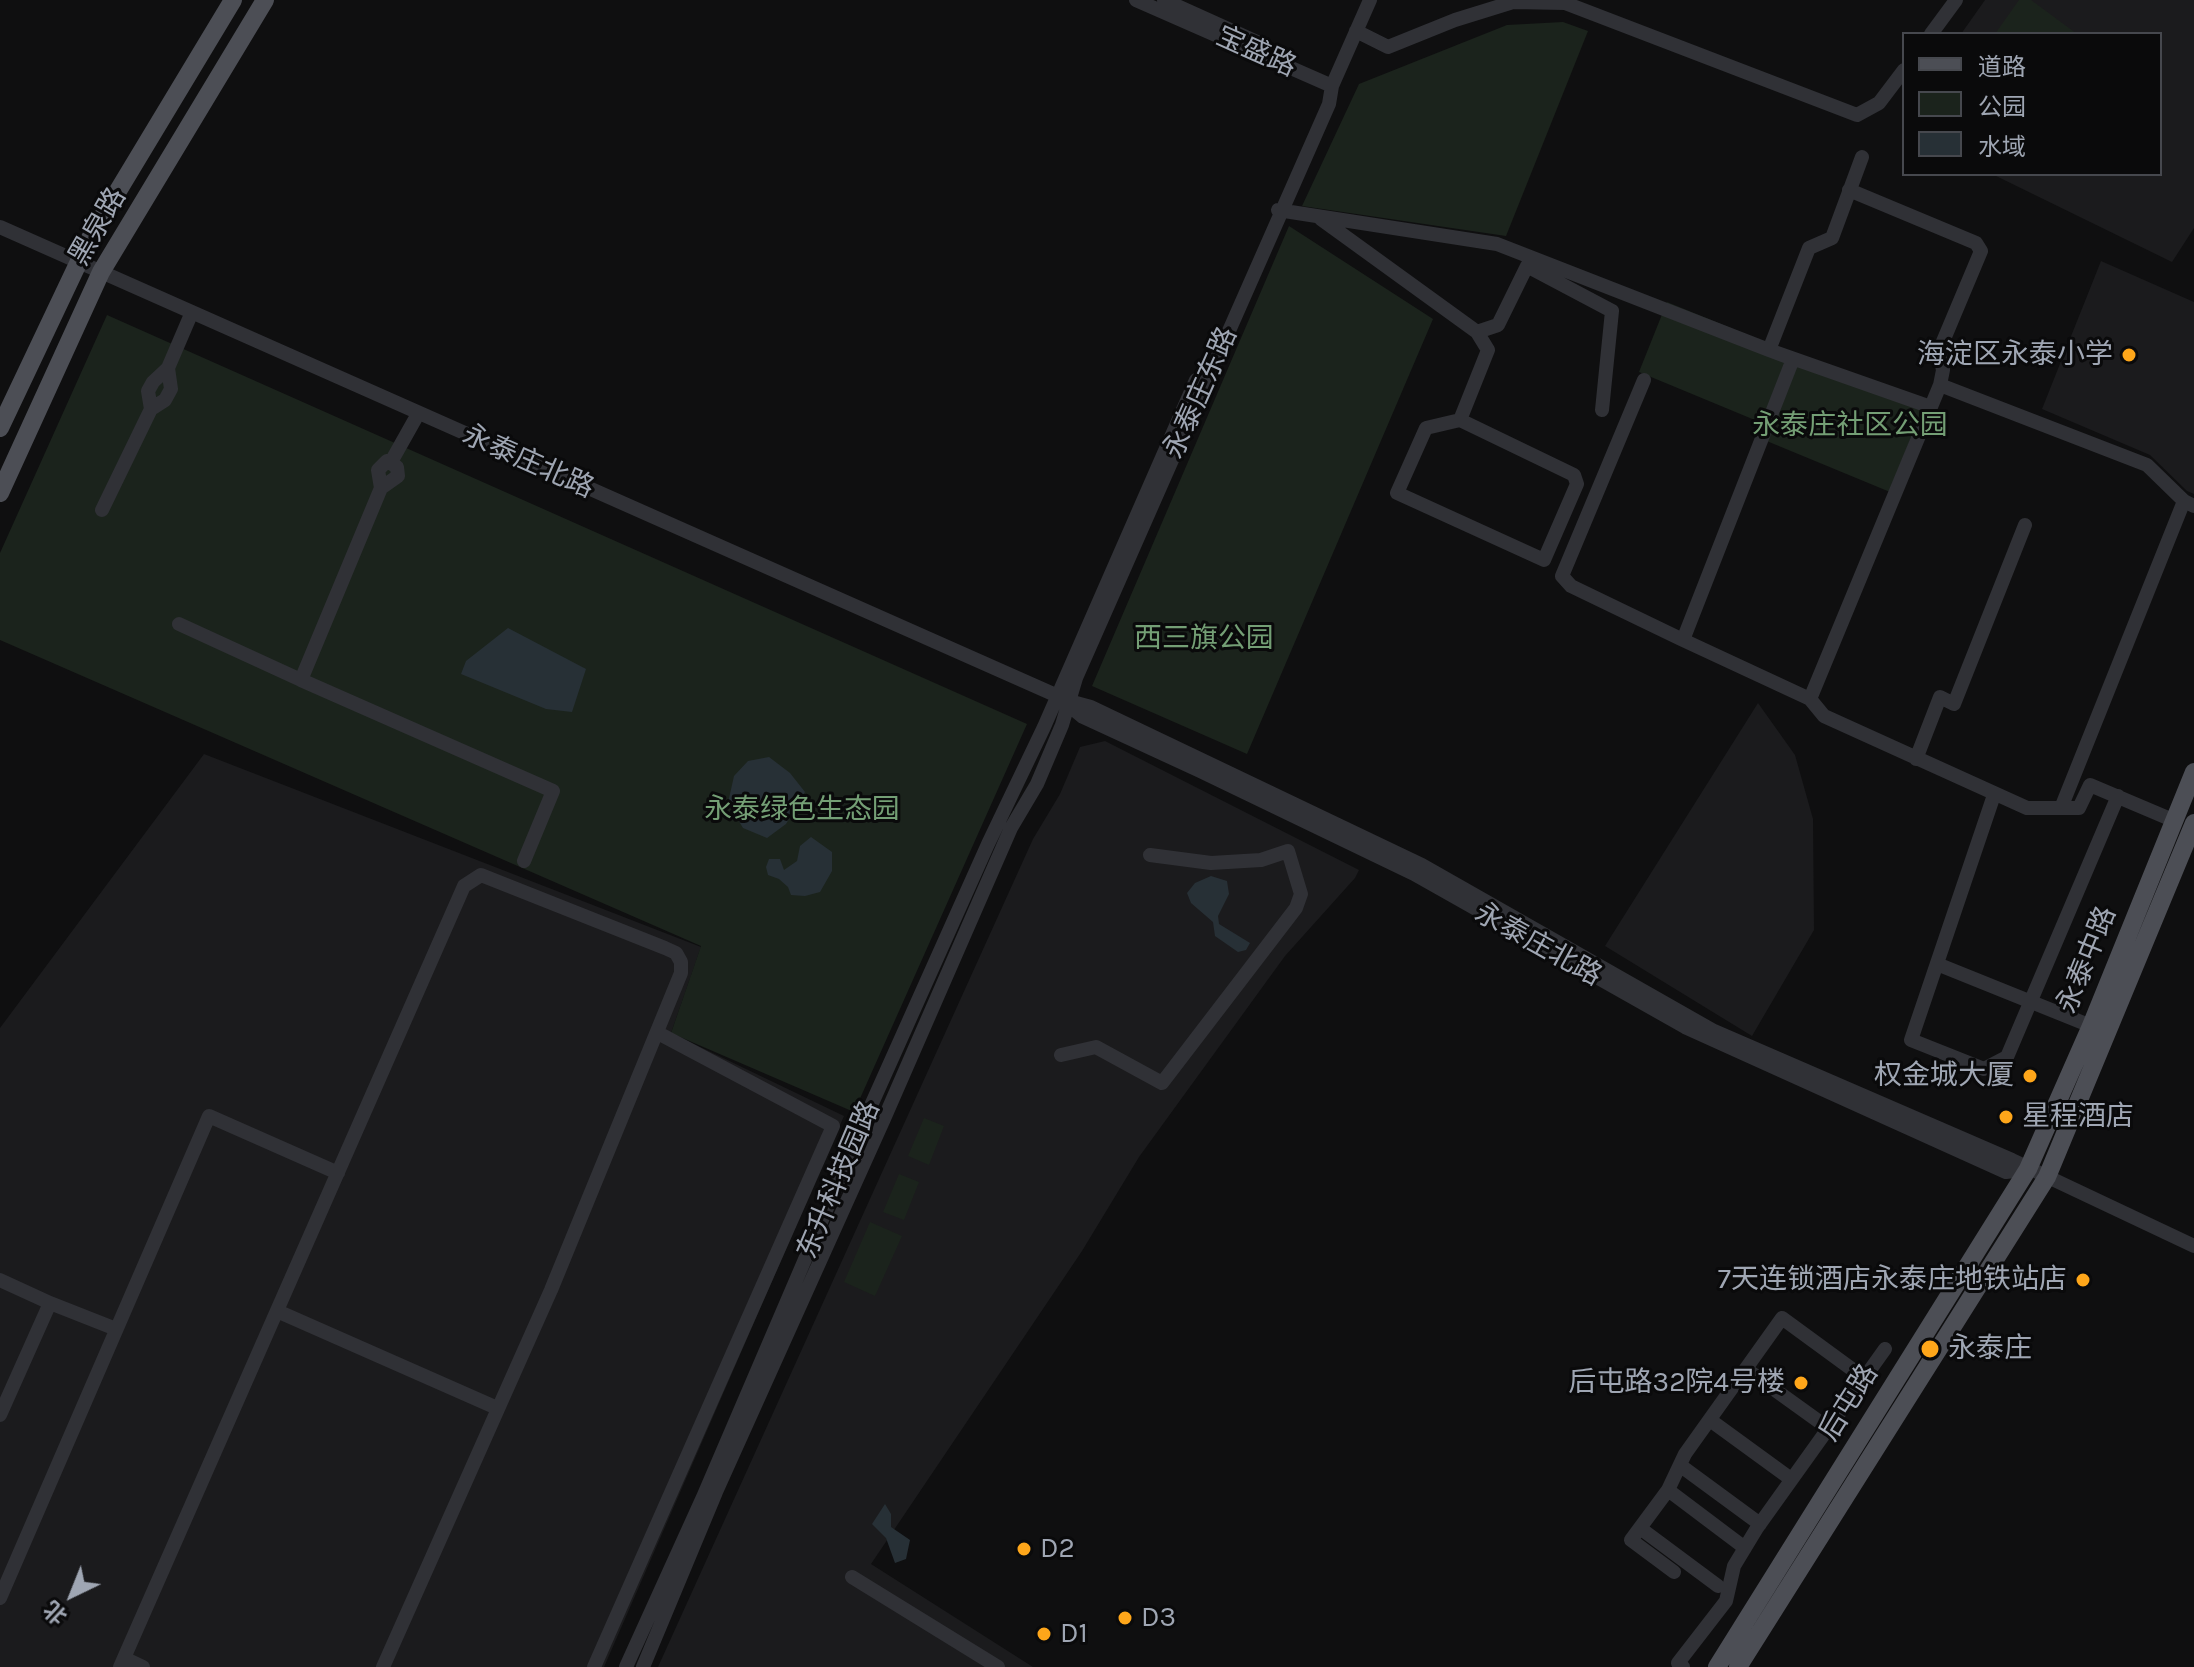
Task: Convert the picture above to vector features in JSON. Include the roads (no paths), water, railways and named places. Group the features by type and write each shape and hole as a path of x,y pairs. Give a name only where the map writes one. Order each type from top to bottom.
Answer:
{"main road":[{"name":"黑泉路","path":"0,428 78,262 233,0"},
{"name":"黑泉路","path":"0,493 101,272 265,0"},
{"name":"永泰中路","path":"2047,1177 2189,825 2194,772"},
{"name":"永泰中路","path":"2028,1169 2091,1026 2189,825"},
{"name":"后屯路","path":"1717,1667 2028,1169"},
{"name":"后屯路","path":"1738,1667 2047,1177"}],"street":[{"name":"宝盛路","path":"1136,0 1335,80"},
{"name":"宝盛路","path":"1164,0 1311,66 1335,80"},
{"name":"永泰庄东路","path":"1065,700 1329,104 1335,80 1370,0"},
{"path":"1932,32 1956,0"},
{"path":"1356,31 1388,47 1455,20 1513,2 1565,3 1857,115 1879,103 1902,73"},
{"path":"1769,350 1809,248 1832,238 1862,157"},
{"path":"1810,699 1940,385 1943,370 1939,351 1981,251 1976,243 1849,190"},
{"path":"1460,420 1488,350 1477,332 1324,220 1278,210 1497,244 1793,359 1683,640"},
{"name":"永泰庄北路","path":"0,227 1065,700 1091,707 1422,865 1714,1031 2012,1160 2194,1246"},
{"path":"1477,332 1498,325 1527,266 1612,311 1602,410"},
{"path":"102,510 151,409 148,391 168,368 192,312"},
{"path":"1769,350 1931,407"},
{"path":"1644,380 1562,576 1571,586 1810,699 1824,716 2027,808 2079,808 2090,785 2189,825"},
{"path":"1940,385 2147,465 2189,504 2061,808"},
{"path":"301,680 381,488 378,470 383,463 391,462 418,414"},
{"path":"1460,420 1574,475 1577,484 1544,560 1397,493 1426,428 1460,420"},
{"path":"1916,759 1940,697 1954,704 2025,525"},
{"path":"179,624 553,791 524,861"},
{"name":"东升科技园路","path":"626,1667 704,1495 875,1096 1065,700"},
{"name":"东升科技园路","path":"643,1667 716,1492 1011,828 1037,784 1062,725 1065,700"},
{"path":"1994,795 1911,1040 1984,1069 2007,1057 2118,796"},
{"path":"1061,1055 1096,1047 1162,1083 1296,908 1301,894 1288,851 1261,860 1211,863 1150,855"},
{"path":"143,1667 122,1663 464,886 481,875 676,953 681,962 681,973 551,1290 383,1667"},
{"path":"1937,964 2091,1026"},
{"path":"594,1667 833,1126 658,1033"},
{"path":"0,1598 209,1116 338,1173"},
{"path":"0,1280 116,1329"},
{"path":"0,1415 50,1303"},
{"path":"277,1311 497,1408"},
{"path":"1674,1572 1631,1540 1668,1490 1685,1454 1782,1318 1864,1378"},
{"path":"1683,1667 1678,1663 1726,1601 1734,1566 1760,1524 1885,1349"},
{"path":"1746,1369 1828,1428"},
{"path":"1710,1420 1791,1479"},
{"path":"1681,1466 1760,1524"},
{"path":"1668,1490 1745,1548"},
{"path":"1640,1528 1718,1586"},
{"path":"852,1577 998,1667"}],"water":[{"path":"508,628 586,669 572,712 546,709 461,674 466,661"},
{"path":"769,757 790,773 805,792 786,824 767,838 743,828 728,803 734,776 748,761"},
{"path":"811,837 832,852 832,871 820,892 805,896 791,895 779,879 768,875 766,867 769,859 780,859 784,870 797,861 800,846"},
{"path":"1211,876 1227,881 1229,894 1218,916 1219,924 1250,943 1246,950 1238,952 1215,936 1213,922 1191,903 1187,893 1195,883"},
{"path":"885,1504 891,1514 891,1527 910,1540 906,1559 895,1563 886,1538 872,1524"}],"place":[{"name":"海淀区永泰小学","path":"2129,355"},
{"name":"权金城大厦","path":"2030,1076"},
{"name":"星程酒店","path":"2006,1117"},
{"name":"7天连锁酒店永泰庄地铁站店","path":"2083,1280"},
{"name":"永泰庄","path":"1930,1349"},
{"name":"后屯路32院4号楼","path":"1801,1383"},
{"name":"D2","path":"1024,1549"},
{"name":"D3","path":"1125,1618"},
{"name":"D1","path":"1044,1634"}],"park label":[{"name":"永泰庄社区公园","path":"1850,426"},
{"name":"西三旗公园","path":"1204,639"},
{"name":"永泰绿色生态园","path":"802,810"}]}
